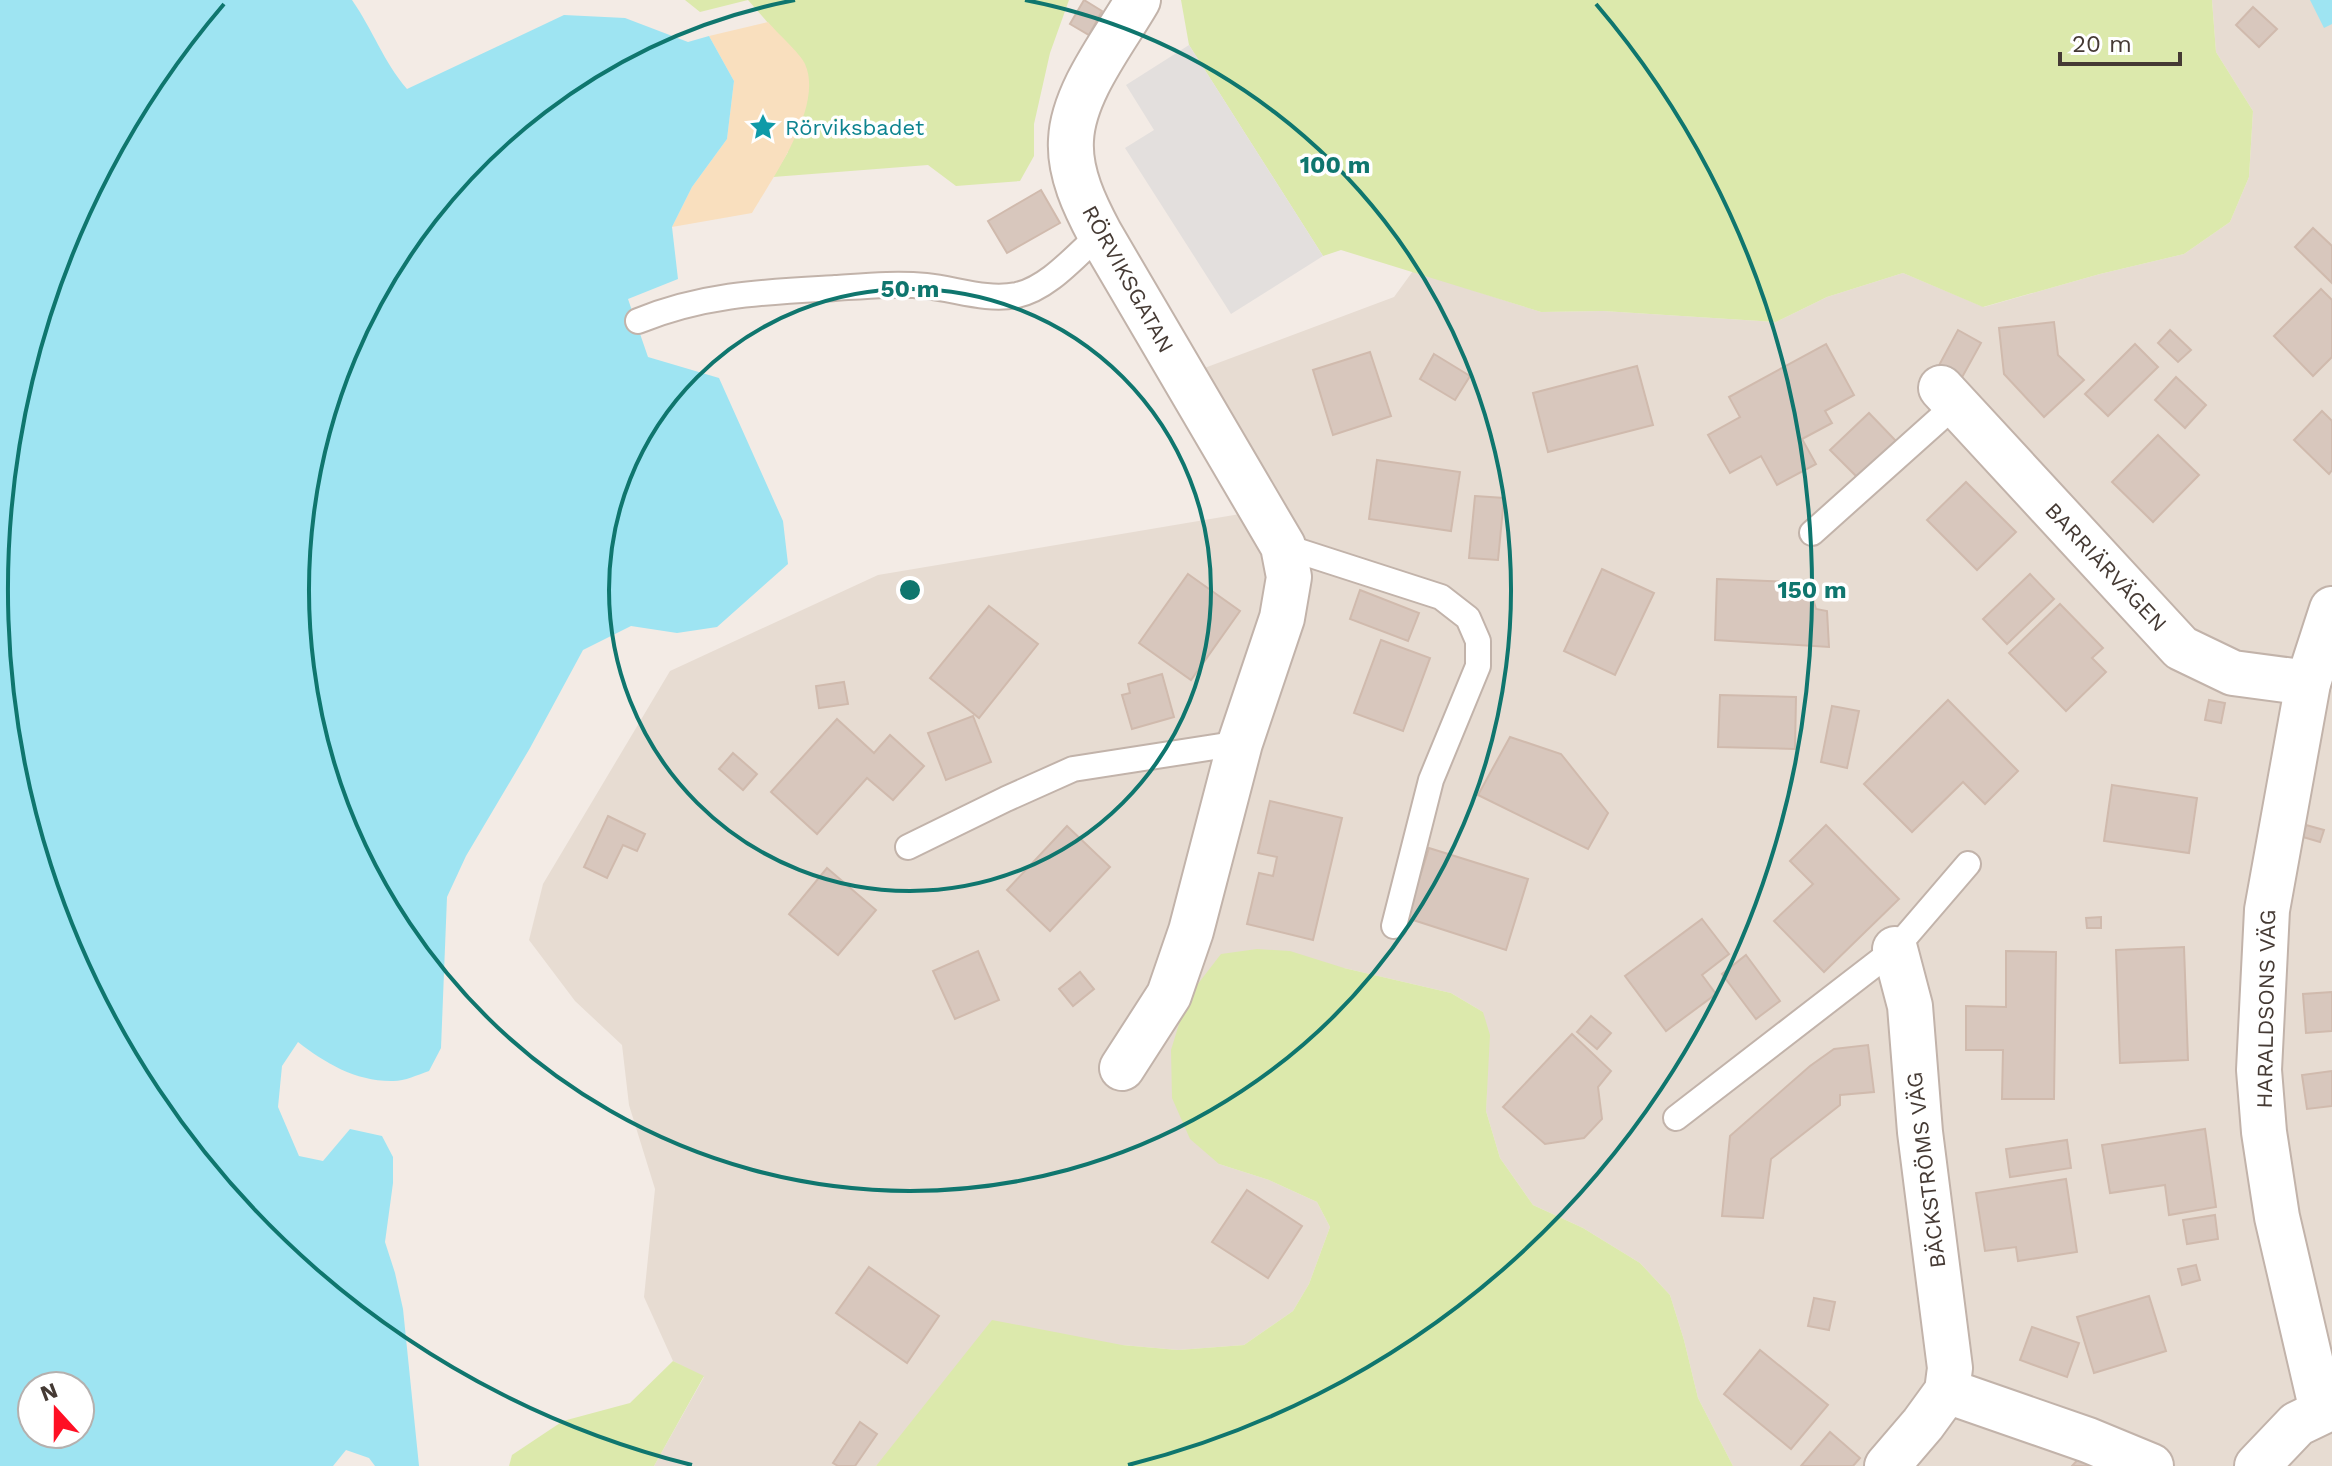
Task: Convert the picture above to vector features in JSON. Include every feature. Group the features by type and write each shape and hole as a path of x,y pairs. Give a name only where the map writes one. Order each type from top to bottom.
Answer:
{"street":[{"name":"RÖRVIKSGATAN","path":"1122,1068 1169,995 1191,931 1240,743 1282,618 1289,577 1283,546 1100,234 1077,181 1071,140 1078,106 1138,0"},
{"name":"BARRIÄRVÄGEN","path":"1948,396 2181,648 2233,673 2308,683"},
{"name":"HARALDSONS VÄG","path":"2327,1409 2280,1230 2264,1132 2259,1070 2267,910 2308,683 2332,609"},
{"name":"BÄCKSTRÖMS VÄG","path":"1895,949 1910,1006 1920,1132 1948,1345 1950,1368 1947,1391"},
{"path":"1887,1466 1947,1391 2088,1440 2151,1466"},
{"path":"2257,1466 2297,1424 2327,1409"}],"lane":[{"path":"638,321 668,308 740,293 887,285 926,286 990,297 1018,295 1040,285 1100,234"},
{"path":"1812,533 1948,396"},
{"path":"1283,546 1441,597 1468,618 1478,641 1478,666 1431,780 1394,926"},
{"path":"908,847 1073,769 1240,743"},
{"path":"1676,1118 1895,949 1968,864"}],"shaded area":[{"path":"2212,0 2332,0 2332,1466 1733,1466 1698,1398 1670,1295 1640,1263 1583,1228 1533,1205 1500,1158 1486,1111 1483,1012 1451,993 1344,968 1219,1164 1269,1180 1317,1202 1330,1227 1309,1284 1293,1311 1244,1345 1178,1350 1122,1345 882,1460 876,1466 654,1466 704,1377 673,1361 644,1297 655,1189 629,1105 622,1045 575,1001 529,940 543,884 670,671 878,575 1246,513 1167,382 1394,297 1413,271 1541,312 1603,311 1776,322 1827,297 1903,273 1984,307 2184,254 2230,222 2249,177 2253,111 2216,52"},
{"path":"1189,45 1323,256 1231,314 1125,148 1154,130 1126,85"}],"green space":[{"path":"685,0 748,0 700,12"},
{"name":"Rörviksbadet","path":"748,0 1069,0 1050,53 1034,124 1034,156 1020,181 956,186 928,165 773,177 788,152 783,40"},
{"path":"1181,0 2212,0 2216,52 2253,111 2249,177 2230,222 2184,254 1983,307 1903,273 1827,297 1776,322 1603,311 1541,312 1341,250 1323,256 1189,45"},
{"path":"1257,949 1290,951 1344,968 1451,993 1483,1012 1490,1035 1486,1111 1500,1158 1533,1205 1583,1228 1640,1263 1670,1295 1698,1398 1733,1466 876,1466 992,1320 1122,1345 1178,1350 1244,1345 1293,1311 1309,1284 1330,1227 1317,1202 1269,1180 1219,1164 1190,1139 1172,1098 1171,1050 1187,998 1221,954"},
{"path":"673,1361 704,1376 654,1466 509,1466 512,1455 563,1421 630,1403"}],"sand":[{"name":"Rörviksbadet","path":"768,22 803,60 809,81 808,100 794,141 752,213 672,227 692,187 727,139 734,81 709,36"}],"water":[{"path":"0,0 352,0 391,68 407,89 564,15 625,18 688,42 709,36 734,81 727,139 692,187 672,227 678,279 628,299 648,357 719,378 783,521 788,564 717,627 677,633 631,626 583,650 466,856 447,897 441,1048 429,1071 396,1081 365,1078 330,1064 298,1042 282,1066 278,1107 299,1156 323,1161 350,1129 382,1136 393,1157 393,1183 385,1242 403,1309 419,1466 375,1466 369,1458 346,1450 333,1466 0,1466"},
{"path":"2310,0 2332,0 2332,24 2324,28"}],"building":[{"path":"1084,0 1102,11 1089,35 1070,24"},
{"path":"2253,7 2277,29 2259,47 2236,25"},
{"path":"1041,190 1060,223 1007,253 988,221"},
{"path":"2313,228 2332,246 2332,283 2295,247"},
{"path":"2321,289 2332,300 2332,357 2313,376 2274,336"},
{"path":"2054,322 2058,355 2084,380 2044,417 2004,374 1999,328"},
{"path":"1958,330 1981,343 1960,381 1937,369"},
{"path":"2170,330 2191,350 2178,362 2158,343"},
{"path":"1826,344 1854,395 1825,411 1832,423 1802,439 1816,464 1777,485 1761,456 1730,473 1708,435 1740,417 1729,397"},
{"path":"2135,344 2158,367 2108,416 2085,394"},
{"path":"1370,352 1391,416 1333,435 1313,370"},
{"path":"1434,354 1470,376 1455,400 1420,379"},
{"path":"1637,366 1653,425 1548,452 1533,393"},
{"path":"2176,377 2206,405 2185,428 2155,400"},
{"path":"2322,411 2332,421 2332,470 2329,474 2294,440"},
{"path":"1869,413 1896,441 1858,478 1830,450"},
{"path":"2158,435 2199,475 2153,522 2112,482"},
{"path":"1377,460 1460,472 1451,531 1369,519"},
{"path":"1966,482 2016,532 1977,570 1927,520"},
{"path":"1475,496 1504,498 1498,560 1469,558"},
{"path":"1602,569 1654,593 1615,675 1564,651"},
{"path":"1188,574 1240,611 1191,680 1139,643"},
{"path":"2030,574 2054,599 2007,644 1983,619"},
{"path":"1717,579 1794,582 1812,595 1816,609 1827,611 1829,647 1715,640"},
{"path":"1360,590 1419,613 1408,641 1350,619"},
{"path":"2060,604 2103,648 2092,658 2106,672 2066,711 2009,653"},
{"path":"989,606 1038,644 979,718 930,678"},
{"path":"1381,640 1430,658 1403,731 1354,713"},
{"path":"1162,674 1174,717 1132,729 1122,695 1130,693 1128,684"},
{"path":"844,682 848,704 819,708 816,686"},
{"path":"1720,695 1796,697 1795,749 1718,747"},
{"path":"1948,700 2018,771 1985,804 1963,782 1912,832 1864,784"},
{"path":"2209,700 2225,703 2221,723 2205,720"},
{"path":"1832,706 1859,711 1847,768 1821,762"},
{"path":"973,716 991,762 946,780 928,733"},
{"path":"837,719 874,753 890,735 924,766 893,800 867,778 817,834 771,792"},
{"path":"1510,737 1561,754 1608,813 1588,849 1478,795"},
{"path":"733,753 757,774 743,790 719,769"},
{"path":"2112,785 2197,798 2189,853 2104,841"},
{"path":"1270,801 1342,818 1313,940 1247,924 1259,873 1273,876 1277,857 1258,853"},
{"path":"608,816 645,834 637,851 623,845 607,878 584,867"},
{"path":"1826,825 1899,899 1824,972 1774,921 1813,884 1790,861"},
{"path":"2306,825 2324,830 2320,842 2303,837"},
{"path":"1067,826 1110,867 1050,931 1007,890"},
{"path":"1429,848 1528,879 1506,950 1407,918"},
{"path":"827,868 876,910 838,955 789,914"},
{"path":"2101,917 2101,928 2087,928 2086,918"},
{"path":"1702,919 1729,954 1702,975 1716,994 1666,1031 1625,976"},
{"path":"2184,947 2188,1060 2120,1063 2116,950"},
{"path":"978,951 999,1000 955,1019 933,971"},
{"path":"2006,951 2056,952 2054,1099 2002,1099 2003,1050 1966,1050 1966,1006 2006,1007"},
{"path":"1746,955 1780,1001 1756,1019 1722,974"},
{"path":"1080,972 1094,989 1073,1006 1059,989"},
{"path":"2332,992 2332,1031 2306,1033 2303,994"},
{"path":"1591,1016 1611,1033 1597,1049 1577,1032"},
{"path":"1572,1034 1611,1071 1598,1087 1602,1119 1584,1138 1545,1144 1503,1107"},
{"path":"1868,1045 1874,1092 1840,1095 1840,1105 1771,1159 1763,1218 1722,1216 1730,1136 1834,1049"},
{"path":"2332,1071 2332,1106 2307,1109 2302,1075"},
{"path":"2205,1129 2216,1207 2169,1215 2165,1185 2110,1193 2102,1145"},
{"path":"2067,1140 2071,1168 2010,1177 2006,1149"},
{"path":"2066,1179 2077,1252 2018,1261 2016,1247 1985,1251 1976,1193"},
{"path":"1247,1190 1302,1226 1268,1278 1212,1242"},
{"path":"2215,1215 2218,1239 2187,1244 2183,1220"},
{"path":"2196,1265 2200,1280 2182,1285 2178,1269"},
{"path":"869,1267 939,1316 907,1363 836,1313"},
{"path":"2149,1296 2166,1351 2094,1373 2077,1317"},
{"path":"1814,1298 1835,1302 1829,1330 1808,1326"},
{"path":"2032,1327 2079,1343 2067,1377 2020,1360"},
{"path":"1760,1350 1828,1405 1791,1449 1724,1394"},
{"path":"860,1422 877,1434 855,1466 838,1466 833,1463"},
{"path":"1830,1432 1860,1458 1853,1466 1801,1466"},
{"path":"2082,1455 2092,1464 2072,1466"}],"place":[{"name":"Rörviksbadet","path":"763,127"}]}
